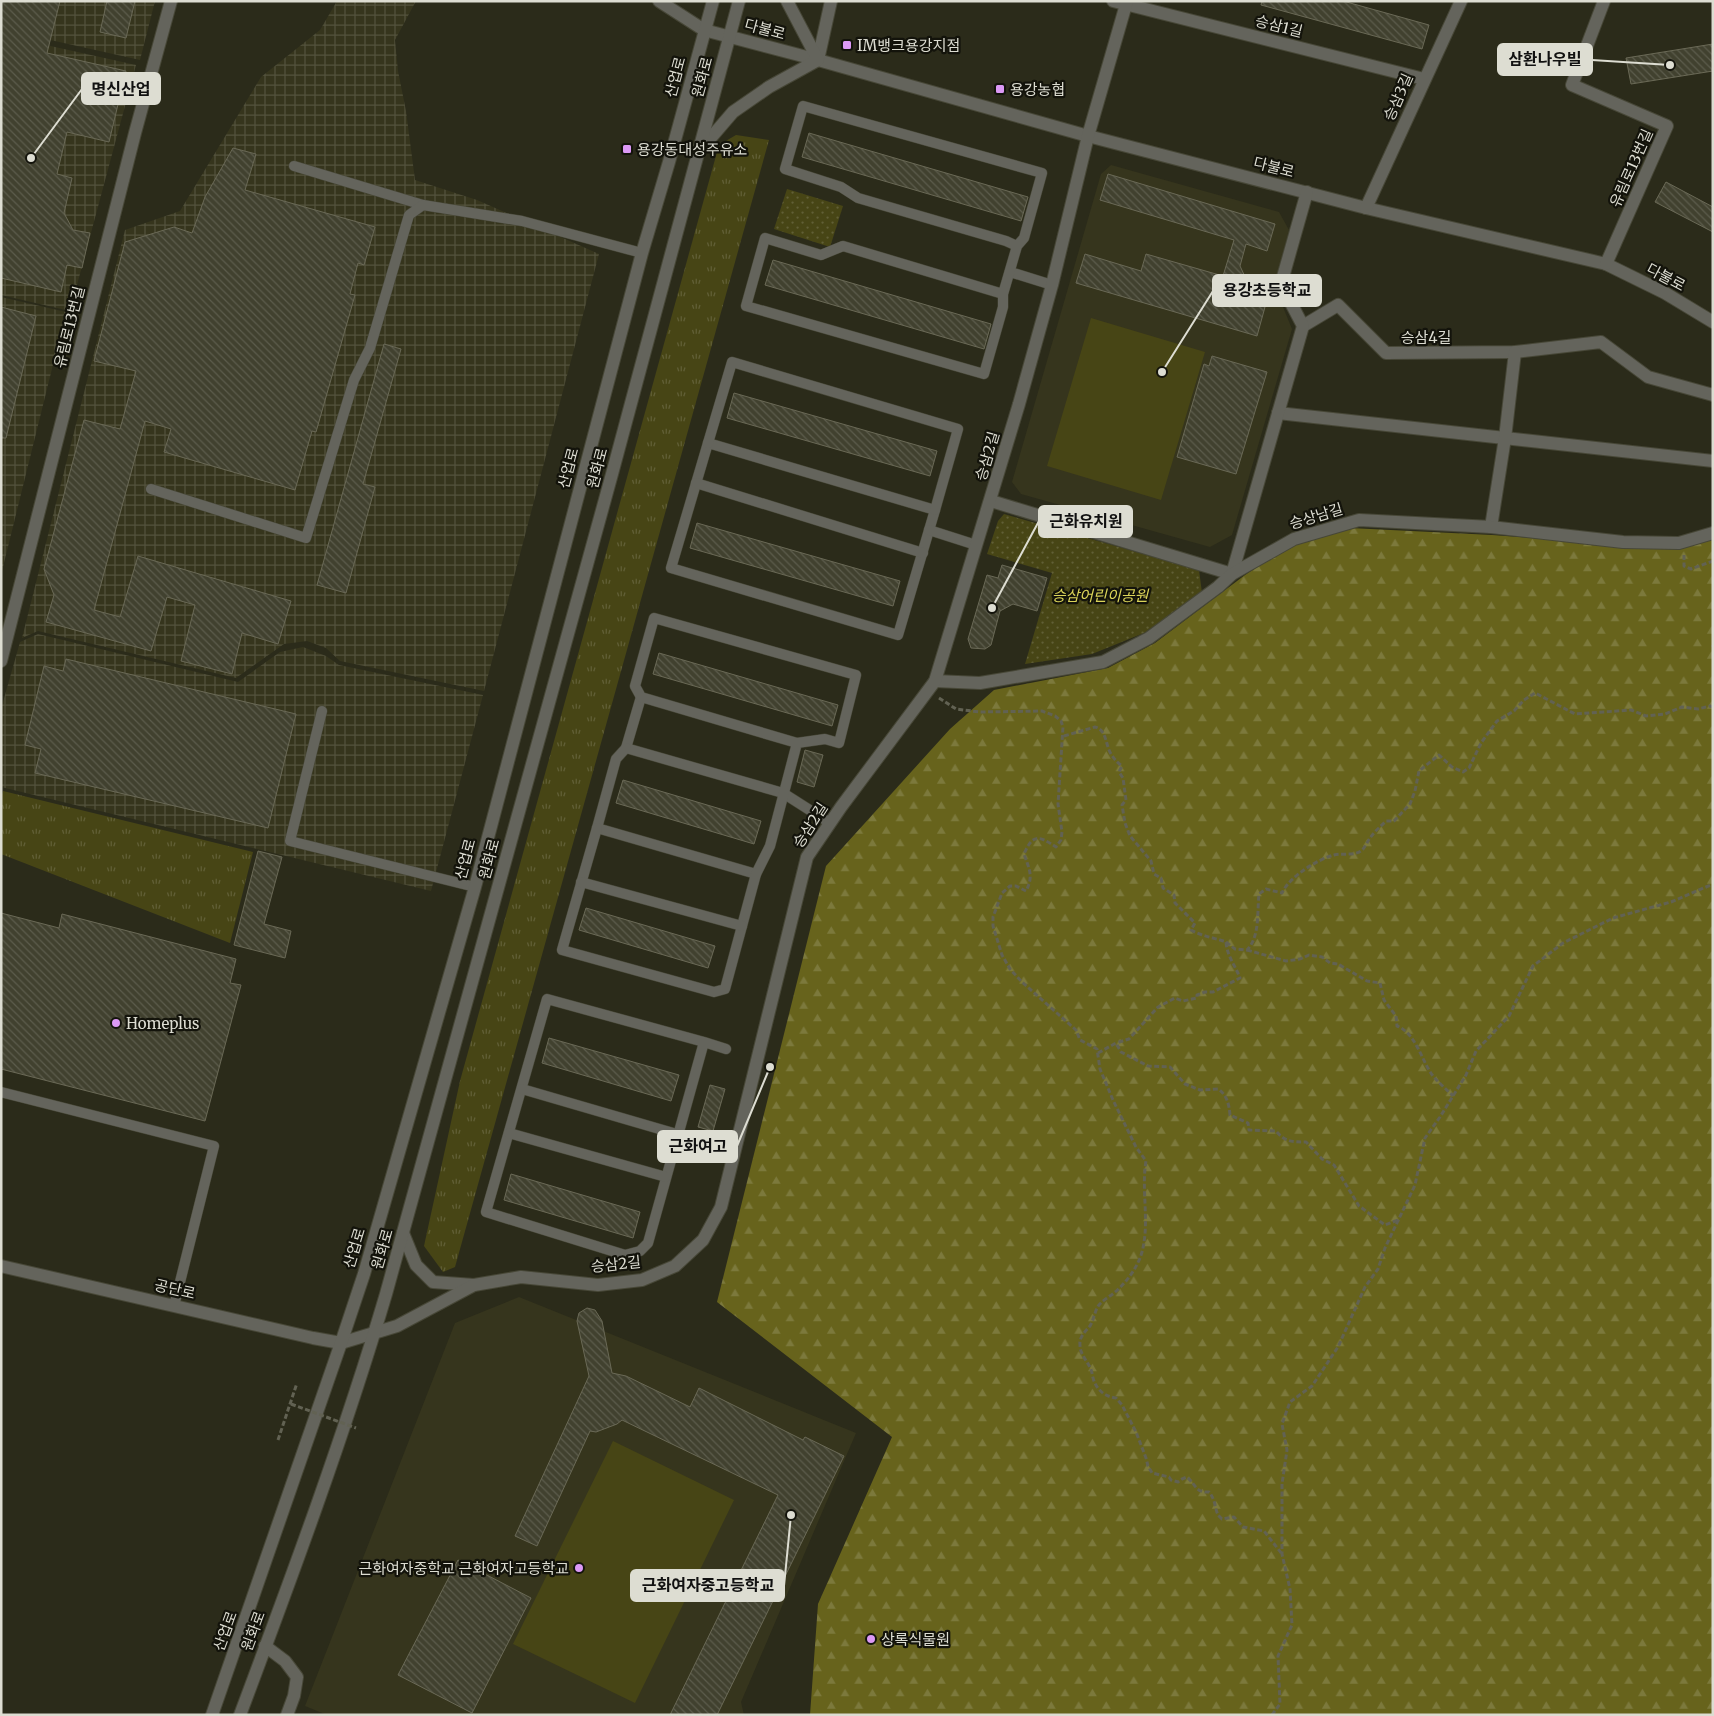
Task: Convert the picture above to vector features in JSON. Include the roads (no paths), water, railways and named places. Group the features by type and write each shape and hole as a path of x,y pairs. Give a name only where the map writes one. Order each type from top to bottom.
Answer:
{"street":[{"name":"유림로13번길","path":"1,662 133,142 171,1"},
{"path":"659,1 704,30"},
{"name":"산업로","path":"212,1715 342,1343 394,1170 475,887 642,253 670,162 713,1"},
{"name":"원화로","path":"240,1715 310,1526 362,1376 375,1332 615,465 739,1"},
{"path":"787,1 818,60"},
{"path":"698,152 733,112 769,87 818,60 831,1"},
{"name":"승삼1길","path":"1113,1 1424,79"},
{"name":"승삼3길","path":"1366,208 1461,1"},
{"name":"유림로13번길","path":"1604,1 1572,85 1667,126 1606,264"},
{"path":"1088,136 1126,3"},
{"name":"다불로","path":"704,30 1088,136 1366,208 1606,264 1665,293 1713,322"},
{"name":"승삼2길","path":"342,1343 397,1326 474,1285 521,1277 598,1285 642,1280 675,1266 703,1240 721,1207 808,857 830,823 928,693 935,681 991,501 1052,285 1088,136"},
{"path":"991,501 1232,574 1303,326 1281,284 1307,192"},
{"name":"승삼4길","path":"1303,326 1338,305 1386,353 1515,352 1601,342 1648,378 1713,395"},
{"path":"1491,527 1505,438 1515,352"},
{"path":"1278,413 1713,461"},
{"name":"승상남길","path":"935,681 980,683 1103,662 1149,638 1218,587 1232,574 1294,539 1360,520 1491,527 1623,542 1679,543 1713,534"},
{"path":"403,1233 416,1266 433,1282 474,1285"},
{"name":"공단로","path":"1,1266 342,1343"},
{"path":"265,1646 285,1661 297,1677 294,1696 287,1715"}],"lane":[{"path":"1003,294 843,246 822,255 765,238 746,306 984,374 1003,307 1003,294 1017,246 1024,238 1042,173 803,106 785,169 841,186 858,198 1006,241 1017,246"},
{"path":"294,166 423,204 522,221 642,253"},
{"path":"151,489 306,538 354,380 370,348 409,215 423,204"},
{"path":"1010,272 1052,285"},
{"path":"732,362 958,429 898,635 671,568 708,444 732,362"},
{"path":"708,444 935,510"},
{"path":"696,483 923,553"},
{"path":"929,530 976,545"},
{"path":"641,697 796,742 825,739 839,743 856,675 654,618 635,686 641,697 626,748 616,758 562,950 714,992 725,988 756,874 770,846 796,742"},
{"path":"322,710 290,841 475,887"},
{"path":"626,748 783,793 830,823"},
{"path":"597,828 756,874"},
{"path":"581,882 742,926"},
{"path":"704,1042 648,1243 640,1251 625,1255 486,1212 547,999 704,1042 726,1049"},
{"path":"522,1089 735,1151"},
{"path":"1,1092 214,1146 174,1306"},
{"path":"509,1133 666,1177"}],"place":[{"name":"IM뱅크용강지점","path":"847,45"},
{"name":"삼환나우빌","path":"1670,65"},
{"name":"용강농협","path":"1000,89"},
{"name":"용강동대성주유소","path":"627,149"},
{"name":"명신산업","path":"31,158"},
{"name":"용강초등학교","path":"1162,372"},
{"name":"근화유치원","path":"992,608"},
{"name":"Homeplus","path":"116,1023"},
{"name":"근화여고","path":"770,1067"},
{"name":"근화여자중고등학교","path":"791,1515"},
{"name":"근화여자중학교 근화여자고등학교","path":"579,1568"},
{"name":"상록식물원","path":"871,1639"}],"park label":[{"name":"승삼어린이공원","path":"1100,595"}]}
